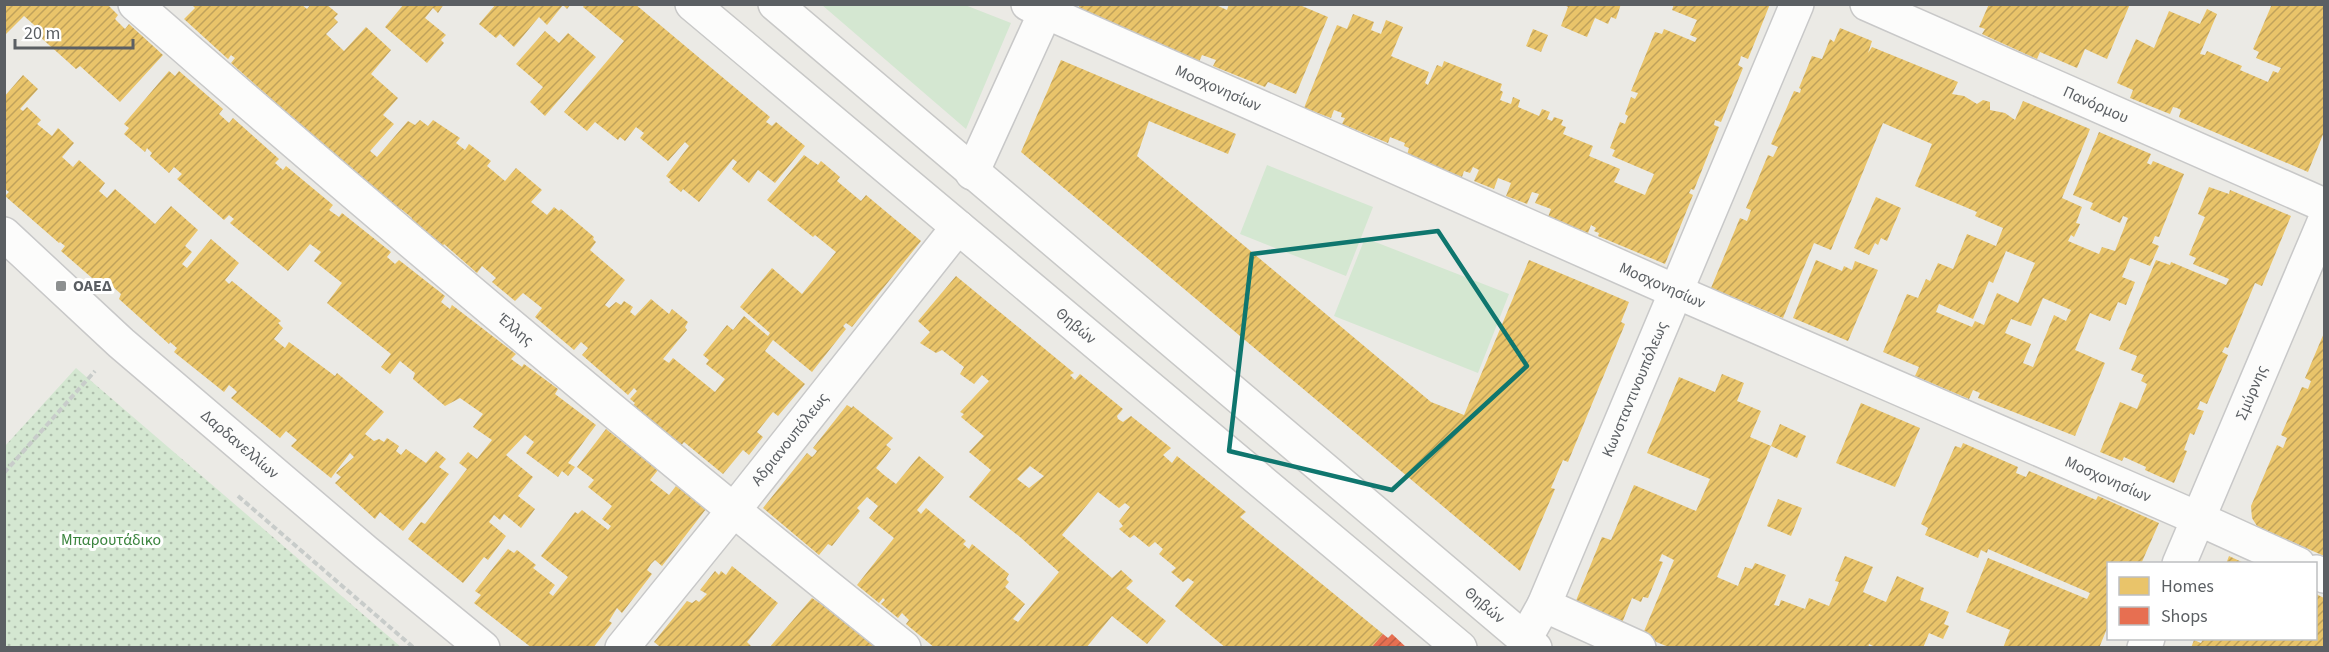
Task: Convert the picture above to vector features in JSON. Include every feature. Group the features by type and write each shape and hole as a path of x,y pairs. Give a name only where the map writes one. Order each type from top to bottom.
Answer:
{"street":[{"name":"Έλλης","path":"135,4 355,196 733,511 904,648"},
{"name":"Θηβών","path":"692,4 1460,648"},
{"name":"Θηβών","path":"775,4 1530,643"},
{"name":"Κωνσταντινουπόλεως","path":"1530,643 1797,4"},
{"name":"Πανόρμου","path":"1867,4 2325,205"},
{"path":"972,173 1041,7"},
{"name":"Μοσχονησίων","path":"1041,7 1677,292 2294,562"},
{"name":"Σμύρνης","path":"2180,562 2325,222"},
{"name":"Αδριανουπόλεως","path":"622,648 958,227"},
{"name":"Δαρδανελλίων","path":"4,234 121,343 366,552 483,648"},
{"path":"1544,605 1639,648"}],"path":[{"path":"4,474 94,372 103,380"},
{"path":"236,494 414,648"}],"highlighted area":[{"path":"1438,231 1527,366 1392,490 1229,451 1252,254"}],"green space":[{"path":"822,5 965,5 1011,23 966,129"},
{"path":"1267,165 1373,207 1346,276 1240,234"},
{"path":"1365,238 1509,294 1478,373 1334,316"},
{"name":"Μπαρουτάδικο","path":"76,368 401,647 5,647 5,446"}],"building: Homes":[{"path":"4,4 107,4 118,15 115,19 125,29 129,24 163,55 120,102 80,66 76,69 39,36 42,32 24,16 4,36"},
{"path":"191,4 301,4 307,9 311,4 326,4 338,14 334,18 338,22 326,34 344,51 366,27 391,50 371,74 398,98 383,115 394,124 370,151 377,157 408,121 415,125 420,120 428,126 433,120 460,138 456,143 465,150 469,144 491,161 487,166 505,181 516,168 542,190 531,202 547,215 554,207 559,211 561,209 594,237 596,242 590,250 625,280 605,305 609,308 616,302 621,305 624,301 633,307 630,312 635,316 651,299 669,314 672,309 688,322 685,327 687,330 663,359 669,363 673,358 715,392 725,379 706,364 709,360 703,355 727,325 733,330 744,316 768,336 770,333 740,307 772,268 802,294 836,252 815,235 813,237 767,200 804,155 818,165 821,161 840,177 837,181 861,201 866,195 921,241 852,327 846,323 843,326 846,329 812,372 773,340 765,351 805,384 778,416 773,412 757,432 763,437 749,455 743,450 723,474 684,442 680,447 632,407 635,403 630,399 637,391 634,388 628,395 582,355 588,348 581,342 574,350 535,317 542,308 523,293 515,301 492,282 496,278 482,266 477,273 444,244 441,249 408,223 412,218 401,209 398,213 311,135 308,138 272,106 275,102 231,63 235,58 231,55 228,59 184,19 195,8"},
{"path":"404,4 444,4 438,13 433,8 425,18 446,35 441,40 444,43 427,63 385,27"},
{"path":"496,4 571,4 567,9 563,5 547,25 539,17 514,47 500,34 496,38 479,24"},
{"path":"585,4 635,4 770,117 766,122 772,126 776,122 805,146 775,183 758,170 749,183 732,169 737,162 733,159 699,202 683,189 681,192 669,182 671,180 666,176 689,146 685,142 668,161 640,138 644,133 636,127 625,141 620,137 618,140 595,122 587,131 564,112 624,41 583,7"},
{"path":"1080,4 1214,4 1227,10 1229,4 1302,4 1328,17 1296,94 1268,82 1265,87 1213,66 1216,60 1202,55 1199,62 1077,12"},
{"path":"1562,4 1621,4 1616,19 1611,17 1608,24 1595,18 1587,37 1561,26 1568,7"},
{"path":"1674,4 1770,4 1748,59 1741,56 1738,65 1743,68 1721,122 1715,120 1714,125 1719,127 1694,190 1691,189 1689,193 1693,195 1665,264 1598,236 1599,233 1594,231 1596,228 1591,225 1588,233 1548,217 1551,209 1535,203 1539,194 1532,192 1527,204 1506,196 1511,183 1498,178 1494,189 1474,181 1479,170 1473,167 1470,173 1464,171 1462,177 1407,155 1409,148 1404,146 1405,143 1390,137 1388,143 1342,124 1345,118 1341,117 1342,113 1334,110 1331,118 1304,108 1337,25 1347,29 1353,14 1374,22 1371,30 1381,34 1386,20 1403,27 1391,56 1429,72 1425,83 1428,85 1437,65 1442,67 1444,61 1502,84 1500,90 1503,92 1500,100 1511,104 1513,97 1520,100 1518,107 1539,116 1542,109 1550,112 1547,119 1552,121 1554,117 1563,120 1561,125 1566,127 1563,134 1593,146 1589,156 1620,169 1614,182 1645,195 1654,174 1612,156 1615,150 1610,148 1620,122 1625,124 1628,116 1625,114 1631,97 1635,99 1638,93 1631,91 1655,32 1662,34 1664,29 1695,42 1697,38 1690,35 1697,20 1672,10"},
{"path":"1989,4 2130,4 2107,59 2085,49 2077,68 2040,52 2037,59 1982,34 1985,29 1979,27"},
{"path":"2272,4 2324,4 2324,132 2308,172 2179,117 2181,110 2177,108 2173,107 2170,114 2130,98 2133,90 2117,83 2136,39 2154,48 2169,11 2200,24 2207,9 2217,14 2200,54 2205,55 2207,51 2242,66 2240,70 2268,82 2273,71 2278,73 2281,68 2256,58 2259,52 2253,49"},
{"path":"1840,28 1872,41 1868,53 1872,47 1958,82 1952,94 1964,96 1977,104 1983,100 1990,102 1990,110 2005,113 2015,120 2023,101 2090,129 2062,198 2082,207 2076,223 2080,224 2074,237 2071,235 2068,241 2099,254 2102,247 2115,251 2128,218 2123,216 2120,223 2090,209 2093,203 2073,195 2099,132 2151,154 2147,163 2151,165 2153,161 2184,174 2159,237 2155,236 2152,243 2159,246 2150,266 2130,258 2122,277 2135,282 2126,305 2118,302 2110,321 2090,313 2075,350 2105,363 2075,436 1978,398 1980,393 1973,390 1969,399 1915,376 1919,367 1883,352 1907,294 1918,298 1926,279 1930,281 1938,263 1953,269 1967,234 1996,246 2003,228 1975,216 1977,212 1915,186 1932,144 1883,123 1831,250 1814,243 1783,318 1711,288 1740,218 1747,221 1751,210 1746,208 1768,155 1773,157 1778,147 1771,144 1794,91 1800,93 1799,88 1812,56 1822,59 1830,39 1834,42","holes":["2006,251 2035,263 2018,303 1997,293 1984,325 1975,321 1972,327 1936,312 1939,304 1973,319 1989,281 1993,283","2043,298 2071,310 2066,321 2054,315 2033,367 2023,363 2031,344 2005,333 2011,319 2031,326"]},
{"path":"1533,29 1548,35 1541,52 1526,46"},
{"path":"545,31 559,43 568,33 596,57 545,116 530,102 543,87 516,64"},
{"path":"1061,60 1236,134 1228,154 1149,121 1137,156 1431,402 1464,415 1529,260 1629,302 1621,322 1625,324 1568,462 1563,460 1551,488 1555,489 1520,571 1021,152"},
{"path":"169,71 175,76 179,71 223,109 219,114 229,123 233,118 279,159 275,163 283,170 286,166 333,205 329,210 339,217 342,213 391,252 387,257 395,264 399,260 445,296 441,302 450,309 452,305 516,354 511,359 522,367 524,364 558,389 555,394 596,425 568,463 575,467 568,476 562,471 558,477 526,453 534,442 525,435 506,455 533,477 518,496 535,509 521,528 504,514 500,520 494,515 489,522 506,536 488,560 484,557 463,583 408,539 421,522 425,524 467,469 459,463 468,452 477,459 492,440 473,427 483,414 460,398 445,406 413,379 415,373 400,361 390,374 381,367 391,354 327,303 342,283 314,261 321,252 310,244 288,271 230,223 234,219 229,215 224,220 177,179 182,174 174,167 169,173 150,156 152,153 147,148 145,152 124,134 129,128 124,124"},
{"path":"23,75 38,89 20,109 23,111 27,107 41,120 37,124 52,136 58,128 74,143 62,157 73,167 79,160 105,183 99,191 107,198 115,189 155,224 171,206 198,230 185,246 192,252 182,264 187,268 211,239 239,263 225,280 229,284 232,281 281,321 278,323 283,328 274,339 285,348 289,342 335,376 337,373 384,412 365,434 374,441 379,439 384,442 387,438 399,446 396,451 401,455 406,449 426,463 436,451 446,459 439,467 449,474 403,531 380,512 375,519 335,483 341,477 336,473 354,457 350,453 331,478 291,446 297,440 286,431 280,438 231,398 237,392 234,389 229,385 224,392 174,352 177,348 170,342 169,344 119,299 121,294 112,286 107,291 61,251 65,246 5,196 9,192 4,188 4,97"},
{"path":"2209,187 2229,194 2230,190 2291,216 2262,286 2255,283 2228,348 2225,347 2222,352 2228,355 2207,404 2200,401 2197,409 2204,411 2194,435 2190,433 2184,450 2187,451 2174,483 2145,470 2146,467 2124,457 2122,461 2100,452 2120,402 2137,409 2147,384 2141,381 2144,375 2131,370 2137,356 2119,349 2156,260 2170,265 2171,262 2226,285 2229,279 2193,264 2196,258 2189,255 2205,217 2198,214"},
{"path":"1876,197 1901,208 1887,241 1881,238 1878,245 1875,243 1869,255 1854,248"},
{"path":"1816,260 1842,271 1844,266 1852,270 1855,261 1878,270 1848,341 1793,318"},
{"path":"956,276 1074,373 1070,375 1075,380 1080,374 1123,409 1117,416 1118,419 1123,422 1131,416 1171,448 1163,455 1172,463 1177,456 1246,512 1240,517 1383,634 1371,648 1226,648 1175,606 1194,582 1188,578 1183,582 1171,572 1176,568 1159,554 1163,549 1155,542 1149,547 1134,535 1130,538 1119,529 1123,526 1119,521 1130,507 1125,503 1119,508 1098,492 1062,535 1112,578 1121,570 1133,581 1126,588 1166,621 1147,644 1112,616 1086,648 935,648 906,624 909,620 902,613 898,618 881,604 885,600 883,598 879,603 857,585 894,538 869,518 878,506 867,497 857,508 860,511 832,546 828,544 819,555 763,508 807,453 812,457 815,454 817,451 813,448 847,405 852,408 853,406 893,438 886,445 891,449 876,468 884,475 896,484 919,456 944,477 917,510 921,514 926,508 966,541 963,544 969,549 972,544 1009,574 1006,579 1009,582 1005,587 1025,604 1013,619 1018,622 1059,572 1020,537 969,497 991,470 969,452 984,436 961,417 964,414 960,412 989,381 982,375 974,384 960,374 964,367 942,350 936,353 920,343 930,332 918,321","holes":["1030,466 1044,476 1029,488 1017,479"]},
{"path":"2324,333 2324,556 2257,526 2252,518 2251,506 2277,445 2283,448 2287,438 2281,435 2302,387 2308,389 2311,381 2305,378"},
{"path":"1722,374 1744,383 1737,401 1761,411 1750,437 1771,446 1717,577 1738,586 1745,567 1752,569 1755,563 1786,575 1774,605 1779,606 1781,600 1805,609 1809,598 1829,606 1839,582 1835,581 1845,556 1873,567 1863,592 1886,602 1897,576 1924,588 1920,600 1949,612 1944,624 1949,626 1943,639 1929,633 1923,648 1873,648 1869,644 1868,648 1671,648 1642,636 1674,560 1662,554 1659,561 1663,562 1648,598 1643,597 1641,602 1632,598 1620,628 1573,608 1602,537 1611,540 1634,485 1696,511 1710,479 1647,453 1679,377 1715,392"},
{"path":"1861,403 1920,428 1895,487 1836,463"},
{"path":"1780,424 1806,436 1797,458 1771,446"},
{"path":"606,429 658,470 650,480 669,495 676,486 706,509 662,566 655,560 651,564 647,570 652,574 622,613 617,608 609,621 612,623 593,648 532,648 474,603 481,595 475,591 508,549 514,553 517,550 536,565 533,568 555,585 549,593 553,596 568,577 541,556 575,512 578,514 582,510 608,530 611,526 602,519 612,506 588,487 594,480 577,467"},
{"path":"1963,443 2018,467 2016,473 2026,477 2029,471 2096,500 2098,496 2159,523 2142,562 2107,562 2107,628 2099,648 2003,648 2010,630 1966,612 1988,558 2087,599 2090,593 1988,549 1987,553 1981,550 1978,558 1925,535 1928,528 1921,524 1955,446 1961,448"},
{"path":"1778,499 1802,508 1791,536 1767,526"},
{"path":"2229,556 2242,562 2227,562"},
{"path":"732,566 778,603 747,642 753,648 657,648 659,646 654,642 687,601 699,602 707,594 700,590 715,571 719,575 721,571 726,575"},
{"path":"2317,594 2324,598 2324,648 2191,648 2194,640 2201,643 2202,640 2317,640"},
{"path":"812,598 836,614 877,648 769,648"}],"building: Shops":[{"path":"1383,634 1388,638 1392,634 1407,648 1371,648"}],"place":[{"name":"ΟΑΕΔ","path":"61,286"}]}
